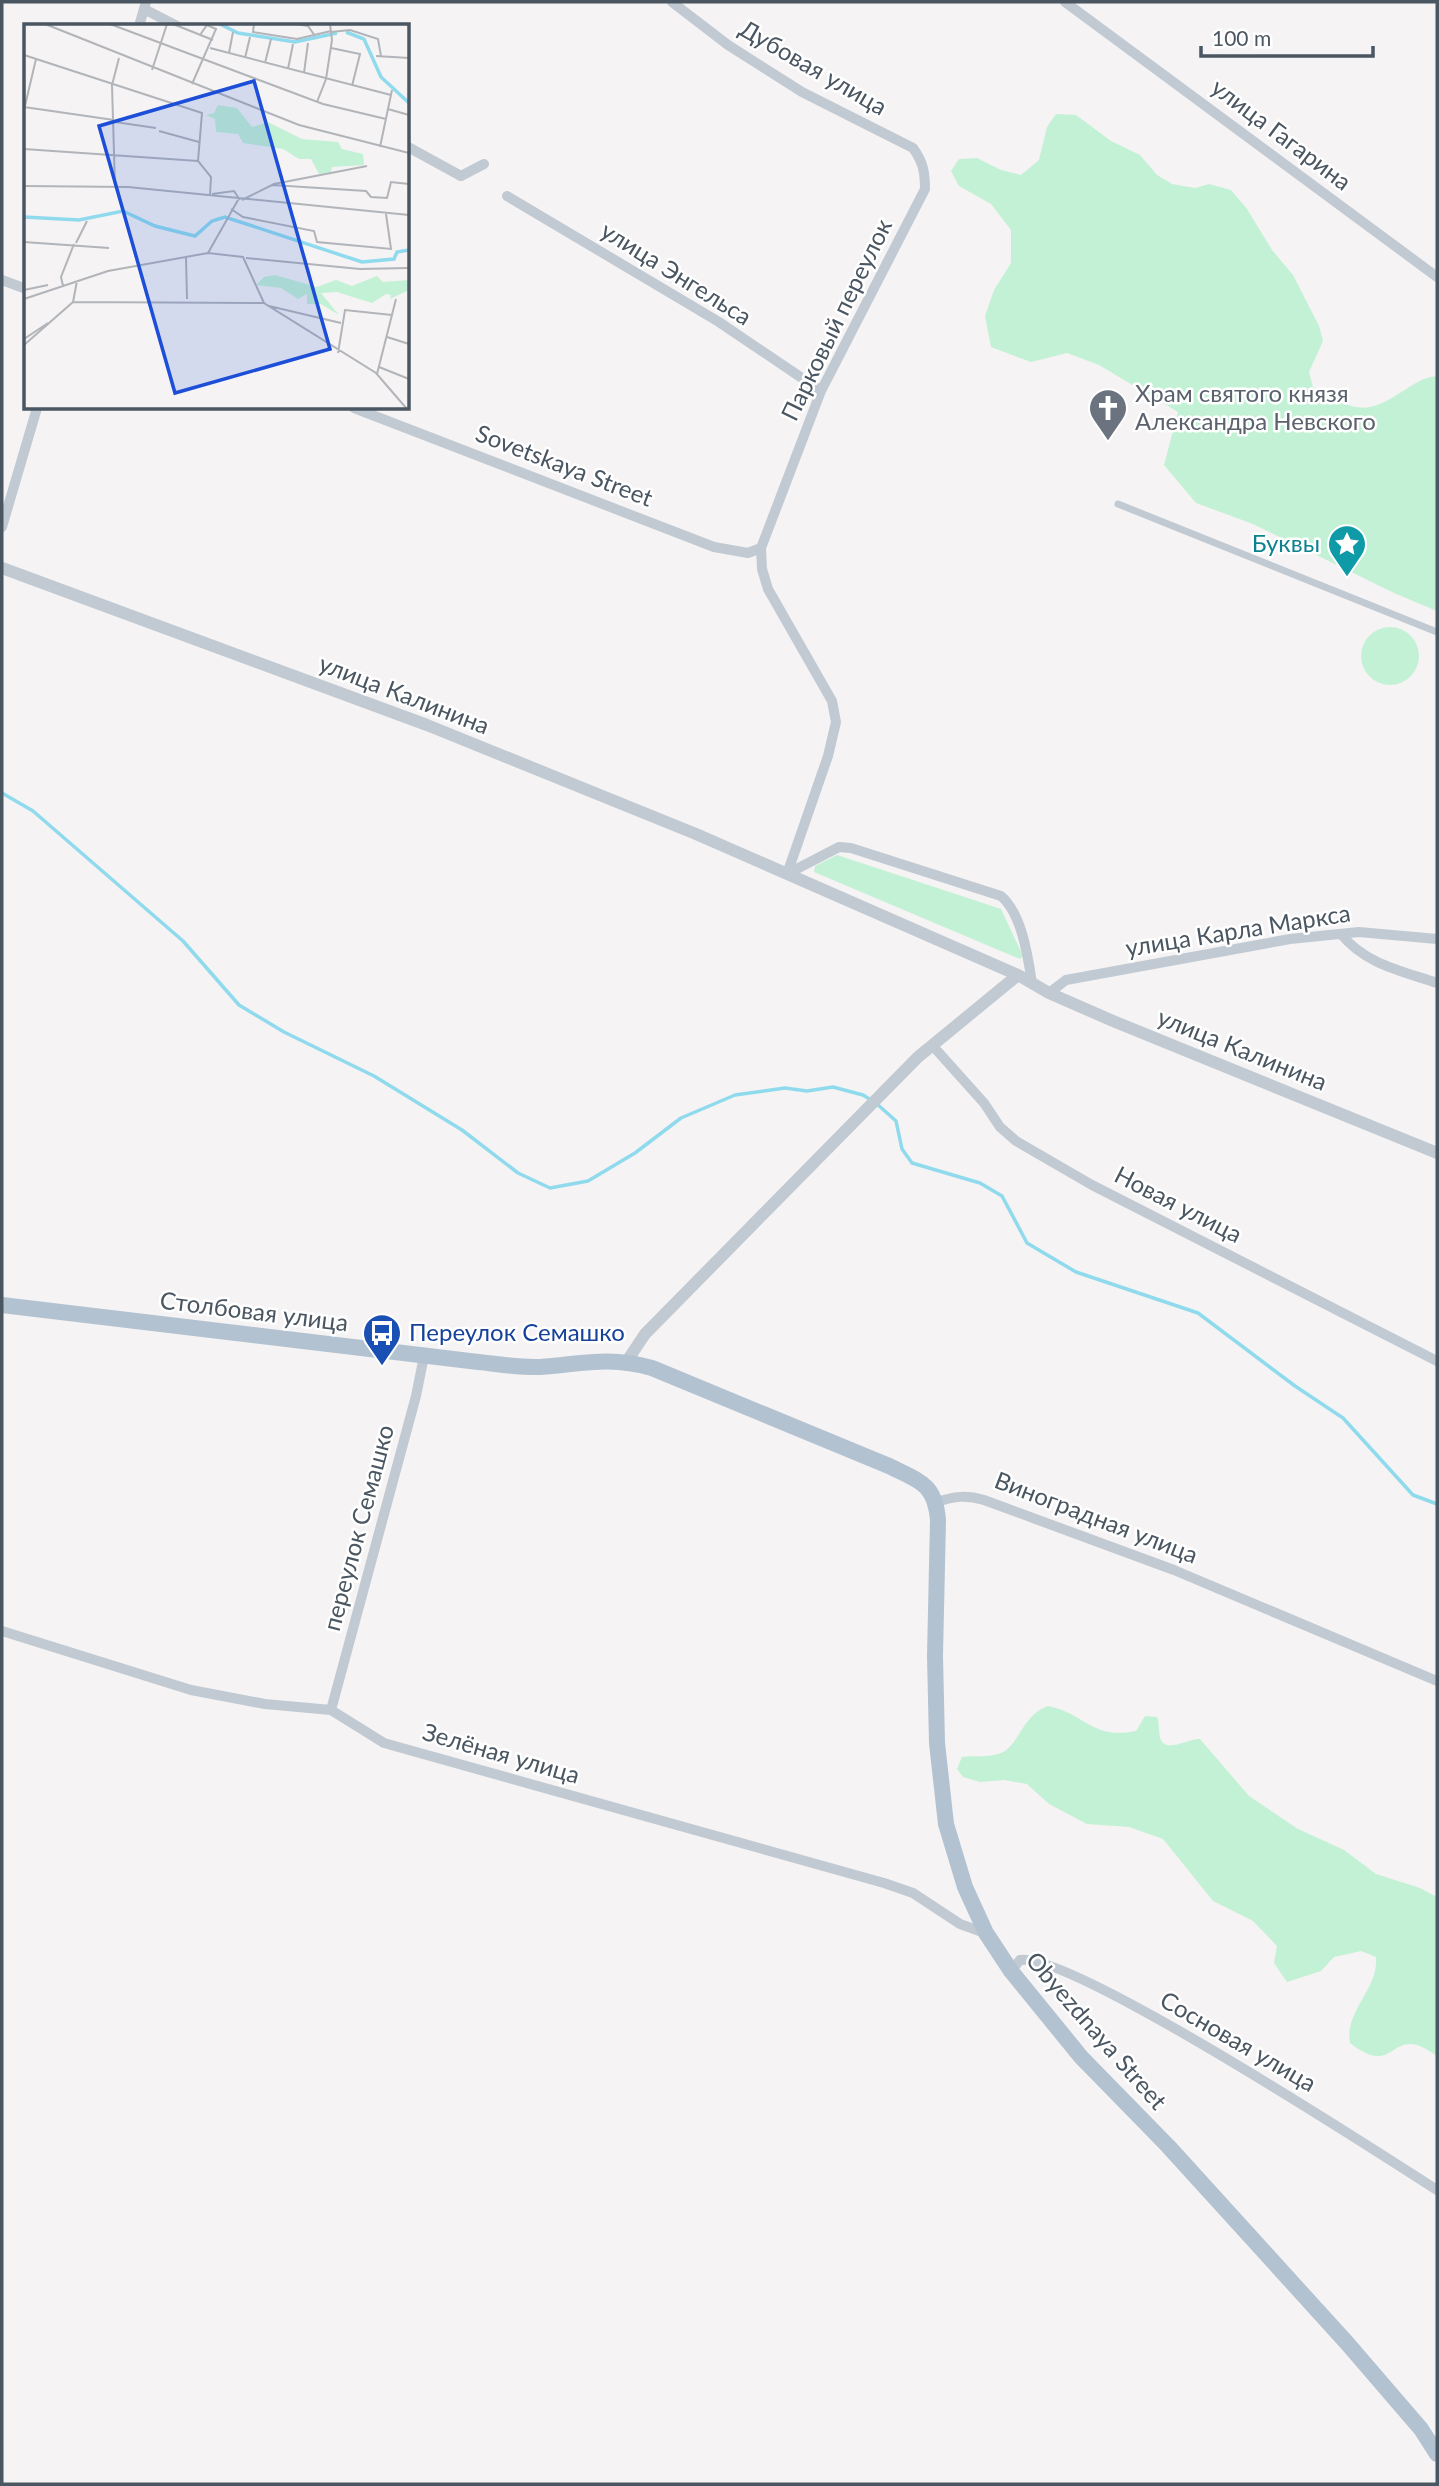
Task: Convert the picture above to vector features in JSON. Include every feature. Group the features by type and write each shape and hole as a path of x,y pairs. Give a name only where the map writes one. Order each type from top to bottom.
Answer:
{"main road":[{"name":"Столбовая улица","path":"2,1305 424,1356 538,1367 591,1361 627,1361"},
{"path":"627,1361 652,1368 889,1466 930,1489 937,1502"},
{"name":"Obyezdnaya Street","path":"937,1502 937,1743 946,1825 965,1887 986,1933 1011,1972 1081,2057 1168,2146 1347,2343 1421,2429 1437,2454"}],"street":[{"name":"Дубовая улица","path":"672,2 729,45 802,92 914,148 922,161 925,174"},
{"name":"улица Гагарина","path":"1065,2 1437,277"},
{"path":"140,24 145,5 174,24"},
{"path":"410,149 461,176 484,164"},
{"name":"Парковый переулок","path":"787,874 828,756 836,722 832,701 768,589 762,569 761,548 821,391 925,188 925,174"},
{"name":"улица Энгельса","path":"508,196 719,322 821,391"},
{"path":"2,280 24,288"},
{"path":"2,527 36,410"},
{"name":"Sovetskaya Street","path":"359,410 714,547 748,553 761,548"},
{"path":"1118,504 1437,632"},
{"name":"улица Калинина","path":"2,568 427,725 696,834 1018,975 1049,993 1437,1153"},
{"path":"1306,592 1310,581"},
{"path":"1401,630 1405,619"},
{"path":"787,874 839,847 851,848 1002,896 1011,905 1028,955 1032,983"},
{"name":"улица Карла Маркса","path":"1049,993 1066,981 1290,939 1359,932 1437,939"},
{"path":"1341,934 1352,947 1371,961 1437,983"},
{"path":"627,1361 645,1334 886,1089 932,1045 1018,975"},
{"name":"Новая улица","path":"932,1045 984,1102 1000,1127 1016,1141 1092,1185 1437,1361"},
{"name":"переулок Семашко","path":"331,1710 416,1395 424,1356"},
{"name":"Виноградная улица","path":"937,1502 969,1495 984,1500 1174,1570 1437,1681"},
{"name":"Зелёная улица","path":"2,1631 191,1690 265,1704 331,1710 384,1743 884,1883 913,1893 960,1924 986,1933"},
{"name":"Сосновая улица","path":"1011,1972 1020,1960 1027,1959 1064,1971 1121,1999 1322,2116 1437,2190"}],"green space":[{"path":"1056,114 1076,115 1111,141 1140,155 1157,175 1172,184 1195,188 1209,184 1231,190 1247,209 1272,250 1293,275 1319,326 1323,341 1309,372 1313,387 1348,405 1367,407 1378,405 1423,379 1437,376 1437,611 1394,593 1253,524 1196,503 1164,465 1178,412 1099,365 1067,353 1031,362 991,347 985,316 994,290 1011,263 1011,230 991,204 959,186 951,171 959,159 977,158 1001,170 1021,175 1039,160 1047,127"},
{"path":"1390,627 1401,629 1414,640 1419,656 1417,667 1406,680 1390,685 1379,683 1366,672 1361,656 1363,645 1374,632"},
{"path":"837,855 1001,909 1023,956 1020,959 814,872 815,866"},
{"path":"1048,1706 1109,1732 1136,1731 1145,1716 1157,1717 1160,1737 1164,1744 1173,1745 1200,1739 1249,1796 1298,1829 1344,1850 1376,1874 1420,1888 1437,1897 1437,2056 1420,2046 1408,2044 1382,2056 1374,2056 1350,2043 1352,2021 1372,1979 1376,1957 1361,1951 1334,1957 1321,1971 1287,1982 1274,1963 1277,1946 1253,1921 1213,1901 1163,1839 1129,1827 1087,1824 1049,1804 1027,1784 1004,1780 980,1782 963,1777 957,1769 962,1757 1001,1753 1012,1744 1032,1716"}],"waterway":[{"path":"2,793 33,811 183,941 239,1005 284,1032 374,1076 462,1130 518,1173 550,1188 588,1181 635,1153 681,1118 735,1095 785,1088 807,1091 833,1087 863,1095 871,1100"},
{"path":"877,1104 896,1121 902,1149 912,1163 980,1183 1002,1196 1027,1243 1076,1272 1198,1313 1295,1386 1343,1418 1413,1495 1437,1504"}],"place":[{"name":"Храм святого князя Александра Невского","path":"1108,442"},
{"name":"Буквы","path":"1347,578"},
{"name":"Переулок Семашко","path":"382,1367"}]}
